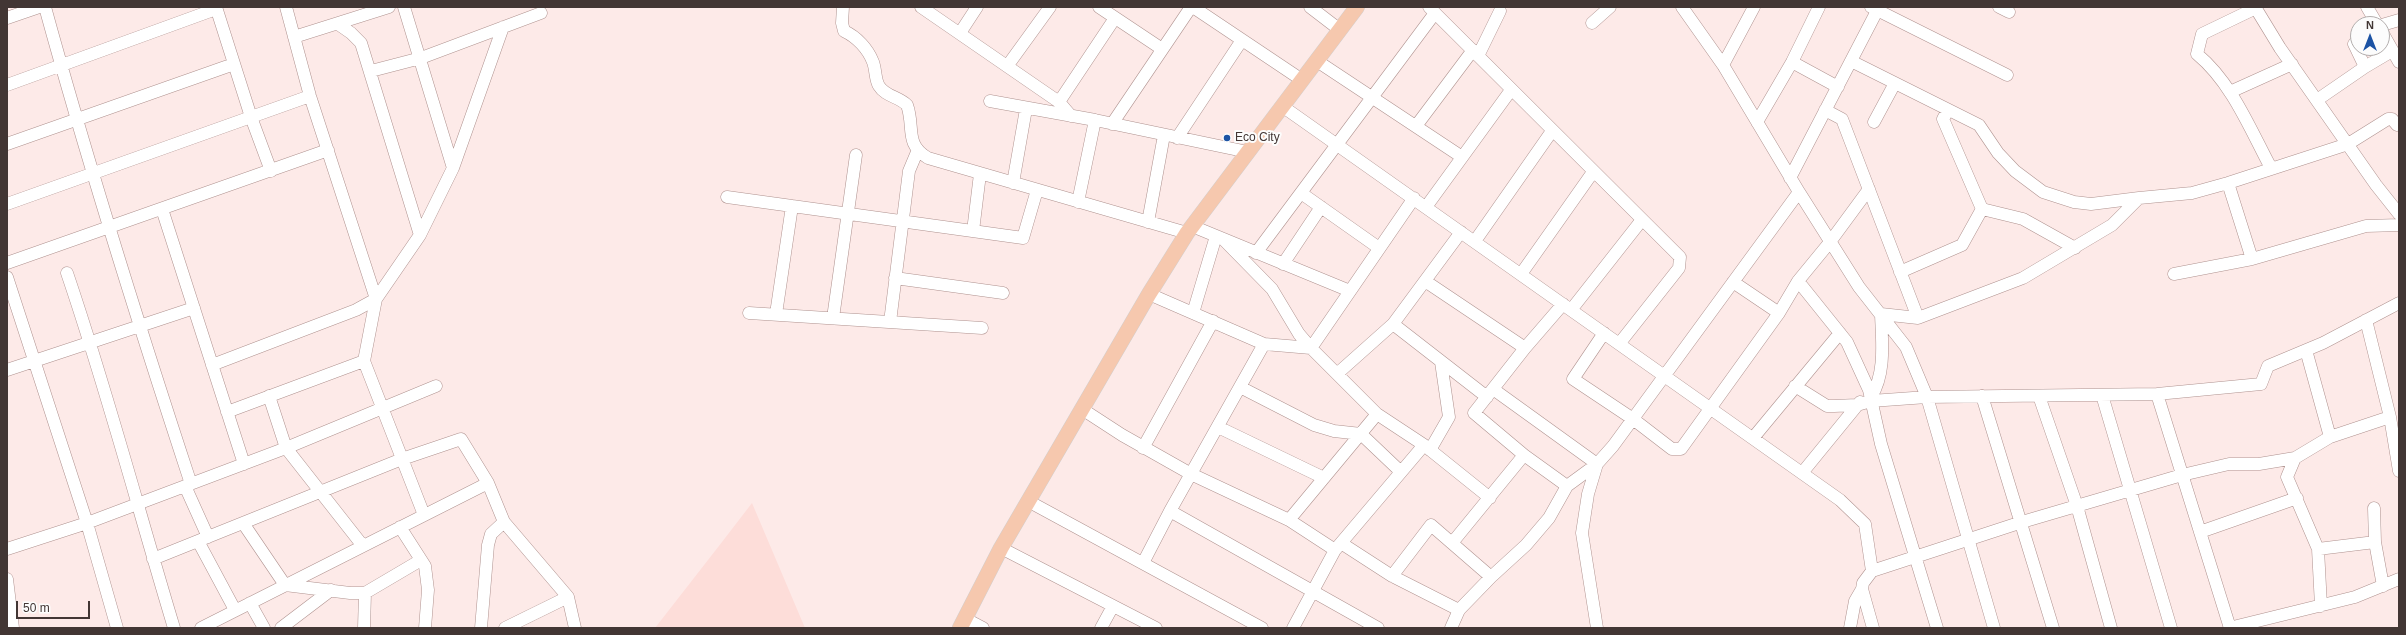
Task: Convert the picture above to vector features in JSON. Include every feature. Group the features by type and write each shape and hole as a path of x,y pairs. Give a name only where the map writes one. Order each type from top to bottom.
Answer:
{"main road":[{"path":"962,623 1001,548 1028,501 1149,294 1189,230 1357,7"}],"street":[{"path":"7,18 39,7"},
{"path":"45,7 75,120 188,485 203,539 235,610"},
{"path":"286,7 310,96 376,299"},
{"path":"294,37 389,7"},
{"path":"404,7 421,58 453,168"},
{"path":"521,20 528,7"},
{"path":"843,7 842,23 844,31 852,34 867,52 873,62 879,86 884,92 907,105 911,137 917,152 928,158 980,174 1148,222 1220,237 1350,291"},
{"path":"921,7 1008,65 1059,102 1071,116"},
{"path":"960,33 977,7"},
{"path":"1008,65 1050,7"},
{"path":"1099,7 1162,49"},
{"path":"1112,124 1192,7 1302,80"},
{"path":"1310,7 1340,30"},
{"path":"1592,23 1610,7"},
{"path":"1723,65 1754,7"},
{"path":"1757,122 1792,62 1819,7"},
{"path":"2367,7 2372,16"},
{"path":"7,84 61,66 216,8 251,117 271,171"},
{"path":"1684,8 1723,65 1790,178 1859,287 1906,347 1927,397 1967,541 1994,628"},
{"path":"1790,178 1852,61 1876,8 2007,75"},
{"path":"2271,168 2230,92 2209,64 2197,54 2199,41 2202,34 2255,8 2376,185 2399,214"},
{"path":"1256,253 1372,98 1432,10 1641,221 1680,257 1679,268 1619,344"},
{"path":"1416,126 1475,53 1500,10"},
{"path":"371,71 421,58 521,20 541,14"},
{"path":"1059,102 1115,18"},
{"path":"338,24 361,43 371,71 420,235"},
{"path":"424,515 364,361 376,299 420,235 453,168 503,27"},
{"path":"1177,138 1242,40"},
{"path":"2390,47 2399,62"},
{"path":"2317,100 2365,67 2392,51"},
{"path":"2360,56 2365,67"},
{"path":"1316,61 1462,158"},
{"path":"1852,61 1979,126 1998,153 2015,171 2043,192 2074,202 2091,204 2192,193 2228,183 2348,144 2388,120 2392,119 2397,124"},
{"path":"1792,62 1838,87"},
{"path":"7,144 234,64"},
{"path":"2230,92 2292,64"},
{"path":"1874,122 1895,83"},
{"path":"1426,207 1511,90"},
{"path":"7,204 310,96"},
{"path":"990,101 1026,109 1095,120 1248,152"},
{"path":"1282,106 1840,500 1865,524 1872,571"},
{"path":"1013,183 1026,109"},
{"path":"1826,110 1842,119 1918,318"},
{"path":"1948,110 1943,119 1982,209"},
{"path":"1078,202 1095,120"},
{"path":"1474,241 1552,131"},
{"path":"1148,222 1164,135"},
{"path":"7,263 328,150"},
{"path":"890,322 909,172 917,152"},
{"path":"833,318 856,155"},
{"path":"1521,274 1593,172"},
{"path":"973,231 980,174"},
{"path":"2228,183 2252,259"},
{"path":"1604,333 1573,379 1633,419 1672,449 1681,449 1779,313 1798,281 1830,242 1869,189"},
{"path":"727,197 1023,238 1037,190"},
{"path":"1451,628 1459,610 1491,577 1526,545 1549,518 1568,486 1596,464 1633,419 1799,192"},
{"path":"1301,193 1379,248"},
{"path":"1311,348 1414,198"},
{"path":"1881,314 1918,318 2023,278 2112,225 2139,198"},
{"path":"776,314 792,206"},
{"path":"1283,264 1321,207"},
{"path":"162,209 244,464"},
{"path":"1982,209 2023,219 2075,248"},
{"path":"1900,272 1962,245 1982,209"},
{"path":"1568,486 1524,455 1474,413 1525,348 1567,307 1641,221"},
{"path":"2174,274 2252,259 2366,226 2399,225"},
{"path":"1338,373 1393,324 1461,232"},
{"path":"1193,313 1220,237"},
{"path":"1220,237 1272,289 1299,334 1311,348 1338,373 1377,414 1427,448 1490,498"},
{"path":"67,273 111,406 137,504 174,628"},
{"path":"7,277 36,361 87,523 117,628"},
{"path":"895,278 1003,293"},
{"path":"1425,281 1525,348"},
{"path":"1798,281 1847,342 1870,396 1881,444 1936,628"},
{"path":"1733,282 1779,313"},
{"path":"1149,294 1264,344 1311,348"},
{"path":"212,364 356,310 376,299"},
{"path":"1870,396 1927,397 2157,394 2261,384 2268,366 2306,350 2399,303"},
{"path":"7,370 194,308"},
{"path":"749,313 982,328"},
{"path":"1802,473 1857,405 1870,396 1878,386 1880,374 1881,314"},
{"path":"2366,320 2393,419 2399,471"},
{"path":"1143,448 1213,321"},
{"path":"1393,324 1441,362 1596,464"},
{"path":"1753,438 1840,333"},
{"path":"1143,564 1170,511 1264,344"},
{"path":"2306,350 2330,437"},
{"path":"227,412 364,361"},
{"path":"1293,628 1338,546 1401,472 1427,448 1448,417 1441,362"},
{"path":"7,549 87,523 244,464 436,386"},
{"path":"1795,386 1827,406 1857,405"},
{"path":"1240,387 1314,425 1334,431 1361,434 1401,472"},
{"path":"2157,394 2230,628 2280,623 2321,606 2355,597 2399,579"},
{"path":"2102,395 2128,490 2171,628"},
{"path":"268,396 286,448 363,546"},
{"path":"1982,396 2054,628"},
{"path":"2039,396 2077,506 2111,628"},
{"path":"1082,409 1143,448 1191,474 1289,520 1392,576 1459,610"},
{"path":"1289,520 1377,414"},
{"path":"1850,628 1855,601 1862,589 1863,582 1872,571 1916,558 2022,522 2182,475 2229,464 2259,464 2295,458 2330,437 2393,419"},
{"path":"1218,427 1324,478"},
{"path":"153,559 402,459 461,439 488,483 504,522 568,597 575,628"},
{"path":"1452,543 1524,455"},
{"path":"2295,458 2287,477 2318,549 2321,606"},
{"path":"1596,464 1588,494 1582,533 1597,628"},
{"path":"200,628 488,483"},
{"path":"2200,532 2297,498"},
{"path":"1028,501 1262,628"},
{"path":"2374,508 2375,542 2383,586"},
{"path":"1170,511 1378,628"},
{"path":"243,522 286,585 331,590 350,594 365,593 421,560"},
{"path":"481,628 488,545 491,534 504,522"},
{"path":"1392,576 1431,525 1491,577"},
{"path":"400,527 421,560 428,576 425,628"},
{"path":"2318,549 2375,542"},
{"path":"1001,548 1156,628"},
{"path":"7,579 14,628"},
{"path":"1862,589 1873,628"},
{"path":"285,627 331,590"},
{"path":"364,628 365,593"},
{"path":"505,628 568,597"},
{"path":"250,603 264,628"},
{"path":"1101,628 1113,606"},
{"path":"962,623 983,628"}],"shaded area":[{"path":"752,503 805,628 655,628 722,542"}],"place":[{"name":"Eco City","path":"1227,138"}]}
